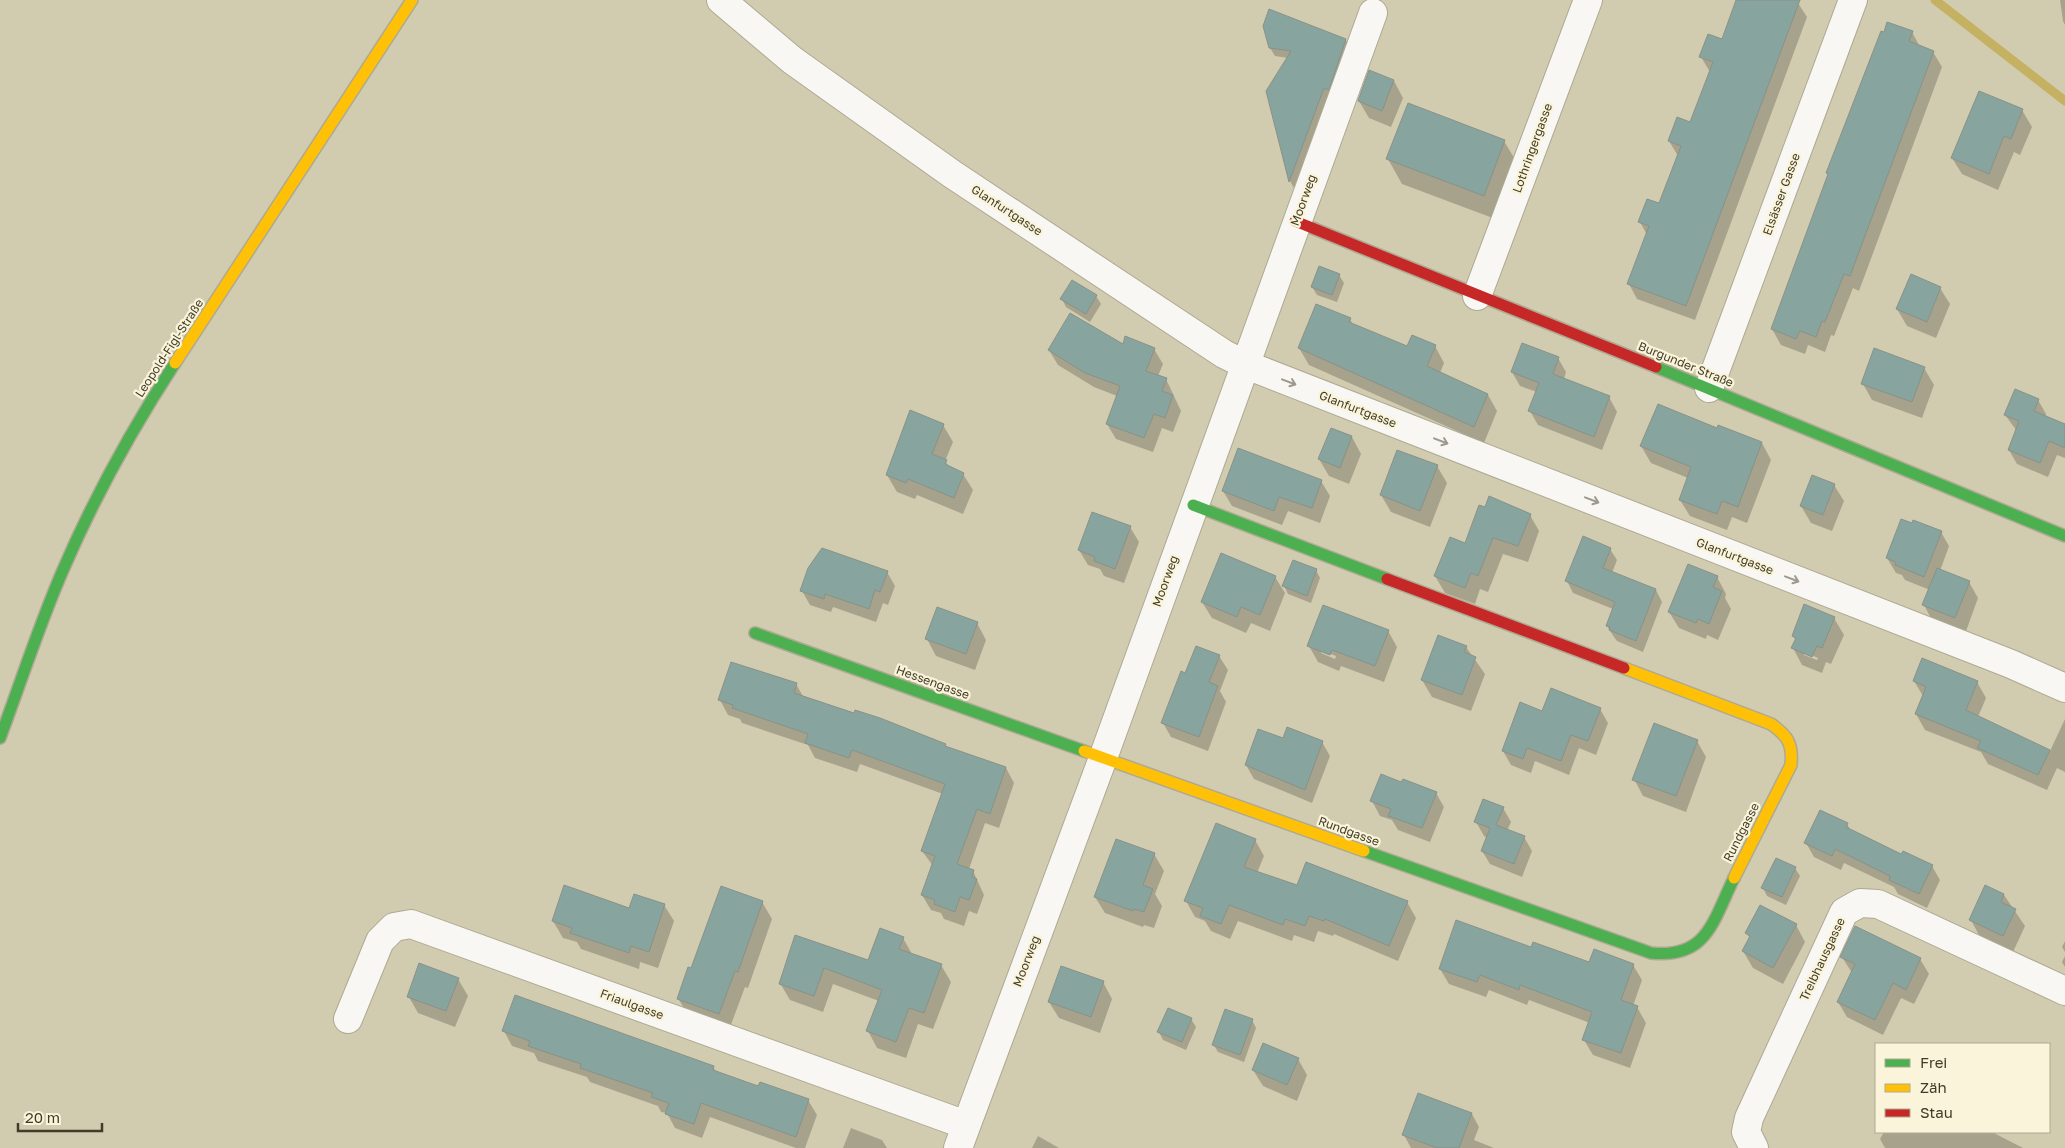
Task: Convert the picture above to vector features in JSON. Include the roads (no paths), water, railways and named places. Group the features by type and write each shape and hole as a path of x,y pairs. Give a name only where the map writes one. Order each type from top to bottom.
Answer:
{"street":[{"name":"Leopold-Figl-Straße","path":"0,738 62,572 88,512 116,460 150,400 412,0"},
{"name":"Glanfurtgasse","path":"721,0 792,60 952,174 1224,354 1244,364 2011,664 2065,688"},
{"name":"Lothringergasse","path":"1477,296 1588,0"},
{"name":"Elsässer Gasse","path":"1709,388 1853,0"},
{"name":"Moorweg","path":"962,1137 1103,758 1295,221 1372,13"},
{"name":"Burgunder Straße","path":"1295,221 1709,388 2065,536"},
{"name":"Rundgasse","path":"1103,758 1651,953 1670,955 1690,951 1705,936 1791,764 1793,746 1787,735 1772,724 1193,505"},
{"name":"Hessengasse","path":"755,633 1103,758"},
{"name":"Treibhausgasse","path":"1754,1148 1746,1132 1749,1118 1844,912 1860,903 1878,904 2065,991"},
{"name":"Friaulgasse","path":"348,1019 380,942 394,927 411,924 962,1137"}],"waterway":[{"path":"1935,0 2065,101"}]}
